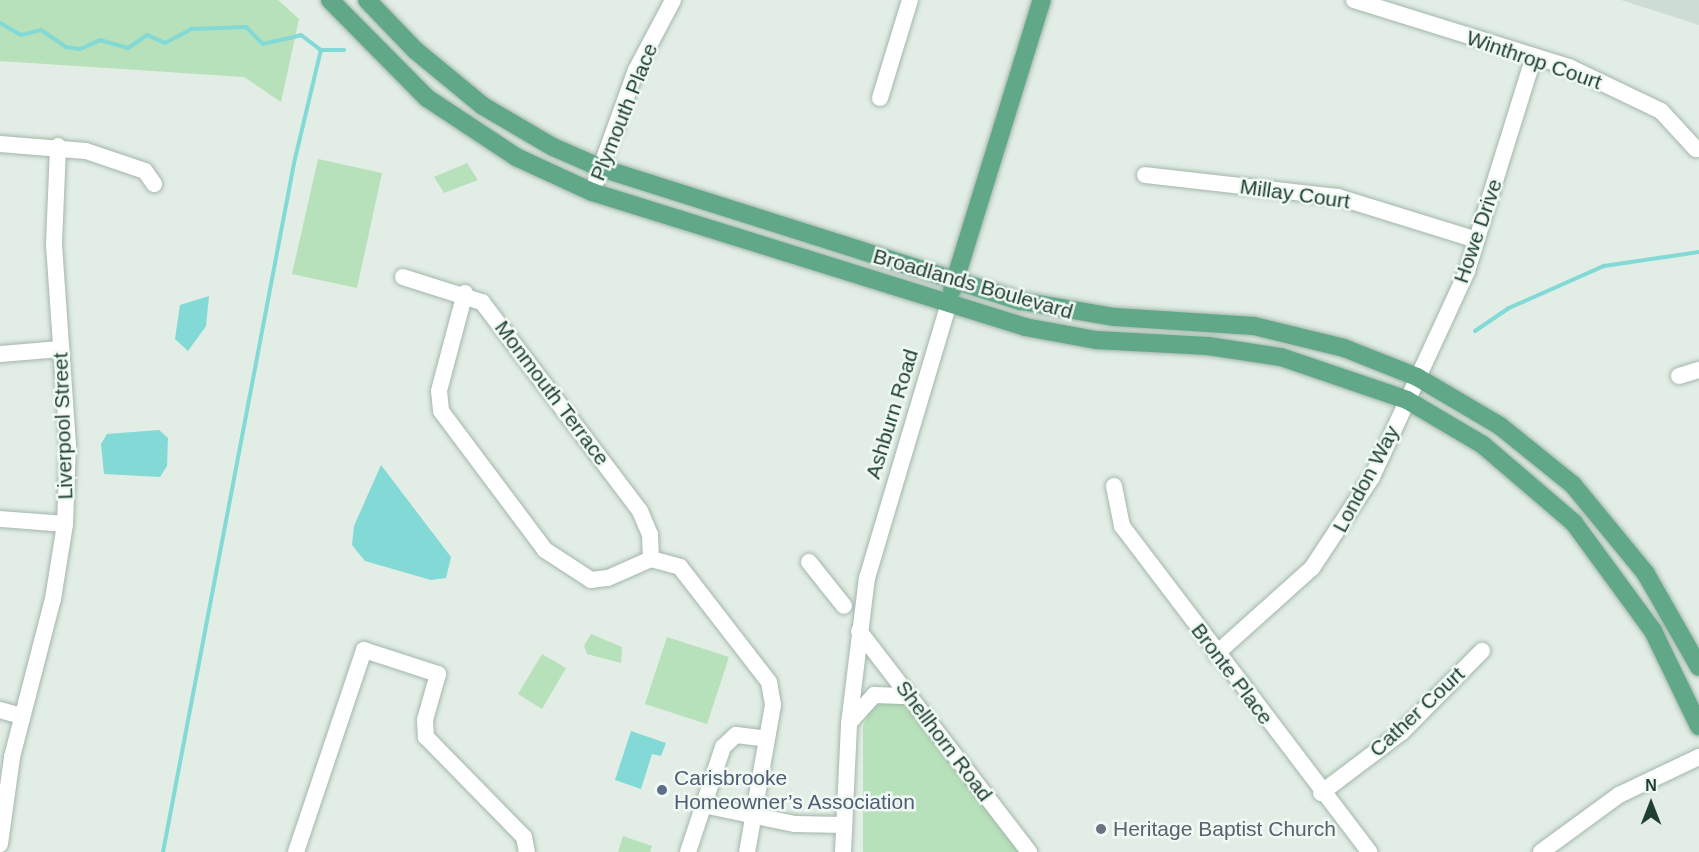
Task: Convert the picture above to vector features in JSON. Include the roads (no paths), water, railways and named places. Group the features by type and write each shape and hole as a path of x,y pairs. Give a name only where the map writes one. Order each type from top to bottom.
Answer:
{"main road":[{"name":"Broadlands Boulevard","path":"330,0 427,98 516,157 592,192 1056,335 1281,357 1407,400 1483,445 1574,523 1653,631 1699,726"},
{"name":"Broadlands Boulevard","path":"367,0 466,93 524,132 601,168 1056,309 1254,326 1344,348 1417,377"},
{"name":"Ashburn Road","path":"949,303 1042,0"},
{"path":"1417,377 1500,426 1573,485 1646,574 1699,667"}],"street":[{"name":"Plymouth Place","path":"592,192 636,70 673,0"},
{"path":"880,98 910,0"},
{"name":"Winthrop Court","path":"1354,0 1534,56 1661,111 1696,149"},
{"name":"Howe Drive","path":"1407,400 1477,240 1534,56"},
{"path":"0,144 58,146 114,158 145,171 154,184"},
{"name":"Liverpool Street","path":"0,844 21,716 53,599 65,524 68,445 54,243 58,146"},
{"name":"Millay Court","path":"1145,175 1338,197 1477,240"},
{"name":"Monmouth Terrace","path":"403,277 465,293 482,302 497,319 640,511 650,534 651,559"},
{"path":"465,293 439,391 444,417 561,565 600,580 651,559 671,562 686,573 768,682 773,705 755,818 747,852"},
{"name":"Ashburn Road","path":"843,852 849,724 859,631 876,544 949,303"},
{"path":"0,354 61,349"},
{"path":"1679,376 1699,370"},
{"name":"London Way","path":"1216,654 1287,596 1331,543 1372,477 1407,400"},
{"name":"Bronte Place","path":"1114,486 1122,526 1321,793 1369,852"},
{"path":"0,519 65,524"},
{"path":"809,562 843,606"},
{"name":"Shellhorn Road","path":"859,631 1029,852"},
{"path":"296,852 364,650 438,674 425,720 426,737 524,837 527,852"},
{"name":"Cather Court","path":"1321,793 1402,732 1482,651"},
{"path":"849,724 874,695 910,696"},
{"path":"0,710 21,716"},
{"path":"688,852 728,740 768,739"},
{"path":"1541,852 1619,795 1699,758"},
{"path":"703,805 755,818 844,825"}],"water":[{"path":"209,296 206,326 188,351 175,339 180,305"},
{"path":"159,430 168,438 167,466 160,477 104,474 101,444 107,434"},
{"path":"381,465 451,557 446,578 431,580 365,561 352,545 354,526"},
{"path":"631,731 666,743 661,756 652,754 641,789 615,780"}],"waterway":[{"path":"0,23 21,35 41,30 66,47 80,49 100,40 128,48 147,35 165,43 191,29 246,27 263,44 301,35 321,50 344,50"},
{"path":"163,852 294,163 321,50"},
{"path":"1475,331 1509,308 1604,266 1699,252"}],"place":[{"name":"Carisbrooke Homeowner’s Association","path":"662,790"},
{"name":"Heritage Baptist Church","path":"1101,829"}]}
